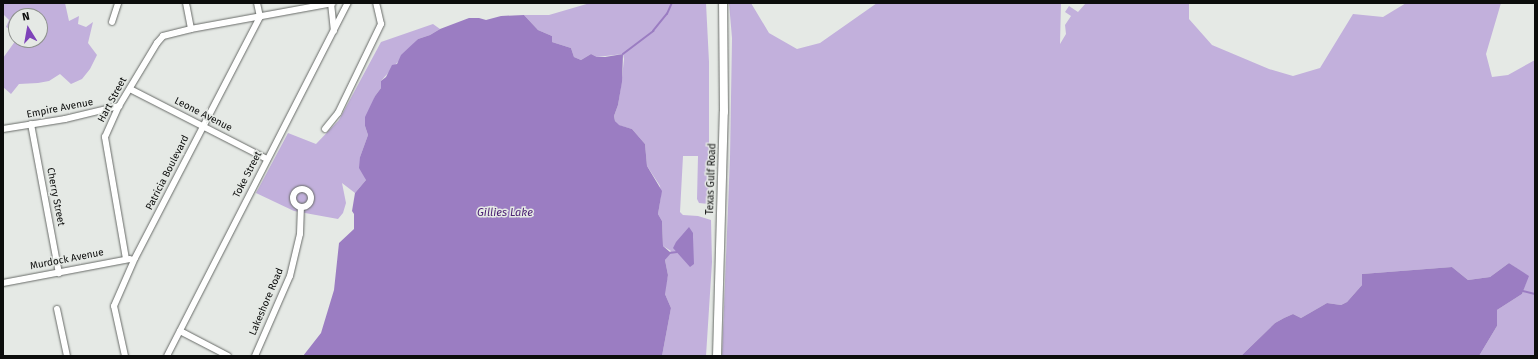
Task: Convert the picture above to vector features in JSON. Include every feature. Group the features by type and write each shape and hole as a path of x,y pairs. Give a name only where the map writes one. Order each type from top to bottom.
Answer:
{"main road":[{"name":"Texas Gulf Road","path":"717,356 724,112 723,3"}],"street":[{"path":"112,22 118,3"},
{"path":"186,3 191,29"},
{"path":"257,3 260,17"},
{"path":"332,3 334,32"},
{"name":"Hart Street","path":"126,259 105,137 119,106 150,52 163,36 191,29 332,3"},
{"name":"Toke Street","path":"167,356 348,3"},
{"path":"325,129 338,113 381,24 376,3"},
{"name":"Patricia Boulevard","path":"125,356 114,306 135,258 260,17"},
{"name":"Leone Avenue","path":"130,89 204,125 267,159"},
{"name":"Empire Avenue","path":"3,129 119,106"},
{"name":"Cherry Street","path":"31,124 59,273"},
{"name":"Lakeshore Road","path":"255,356 290,276 300,234 301,208"},
{"name":"Murdock Avenue","path":"3,283 135,258"},
{"path":"57,309 67,356"},
{"path":"180,331 228,356"}],"shaded area":[{"path":"3,3 65,3 69,21 79,16 78,24 86,27 93,22 88,43 97,55 90,69 82,79 71,84 60,74 49,81 19,84 11,94 3,87 3,58 10,48 48,48 48,8 8,8 8,19 3,14"},
{"path":"590,3 706,3 709,62 709,204 699,203 697,199 698,156 683,156 680,212 683,215 698,216 711,220 712,262 706,356 662,356 671,308 665,294 668,275 665,260 671,251 663,246 662,221 658,214 661,196 660,186 647,166 645,144 632,129 618,125 615,121 614,116 618,105 621,87 624,59 623,54 597,57 591,54 581,60 574,57 571,48 552,42 552,36 538,30 524,15 549,15"},
{"path":"729,3 751,3 769,33 797,49 820,43 877,3 1061,3 1060,44 1066,34 1065,25 1071,16 1065,12 1069,6 1078,12 1086,3 1189,3 1189,19 1212,45 1269,69 1293,76 1320,68 1353,14 1383,17 1406,3 1501,3 1486,54 1492,77 1508,75 1535,60 1535,356 1479,356 1497,326 1497,310 1522,294 1528,276 1509,263 1490,277 1468,280 1452,267 1362,274 1362,285 1347,302 1341,305 1327,303 1301,318 1293,314 1284,318 1275,323 1241,356 722,356 730,158 732,38"},
{"path":"433,24 440,29 430,35 418,39 381,81 381,88 375,96 365,126 368,135 360,157 366,180 355,193 342,183 346,203 343,213 338,219 294,211 256,193 288,133 316,144 339,120 381,42"}],"water":[{"name":"Gillies Lake","path":"524,15 538,30 552,36 552,42 571,48 574,57 581,60 591,54 597,57 605,57 623,54 622,82 618,105 614,116 615,121 619,125 632,129 645,144 647,166 662,191 658,214 662,221 663,246 671,253 665,260 668,275 665,294 671,308 662,356 303,356 321,333 334,290 339,243 354,229 354,214 352,211 355,193 366,180 359,168 360,157 368,135 365,126 365,117 375,96 381,88 381,81 386,77 392,65 397,64 401,55 418,39 469,18 486,20 501,16"},
{"path":"689,227 693,233 694,264 690,267 673,248 676,242"},
{"path":"1509,263 1529,276 1522,294 1497,310 1497,326 1479,356 1241,356 1275,323 1284,318 1293,314 1301,318 1327,303 1341,305 1347,302 1362,285 1362,274 1452,267 1468,280 1490,277"}],"waterway":[{"path":"623,54 653,31 667,14 672,3"},
{"path":"669,253 677,252"},
{"path":"1523,291 1535,294"}]}
